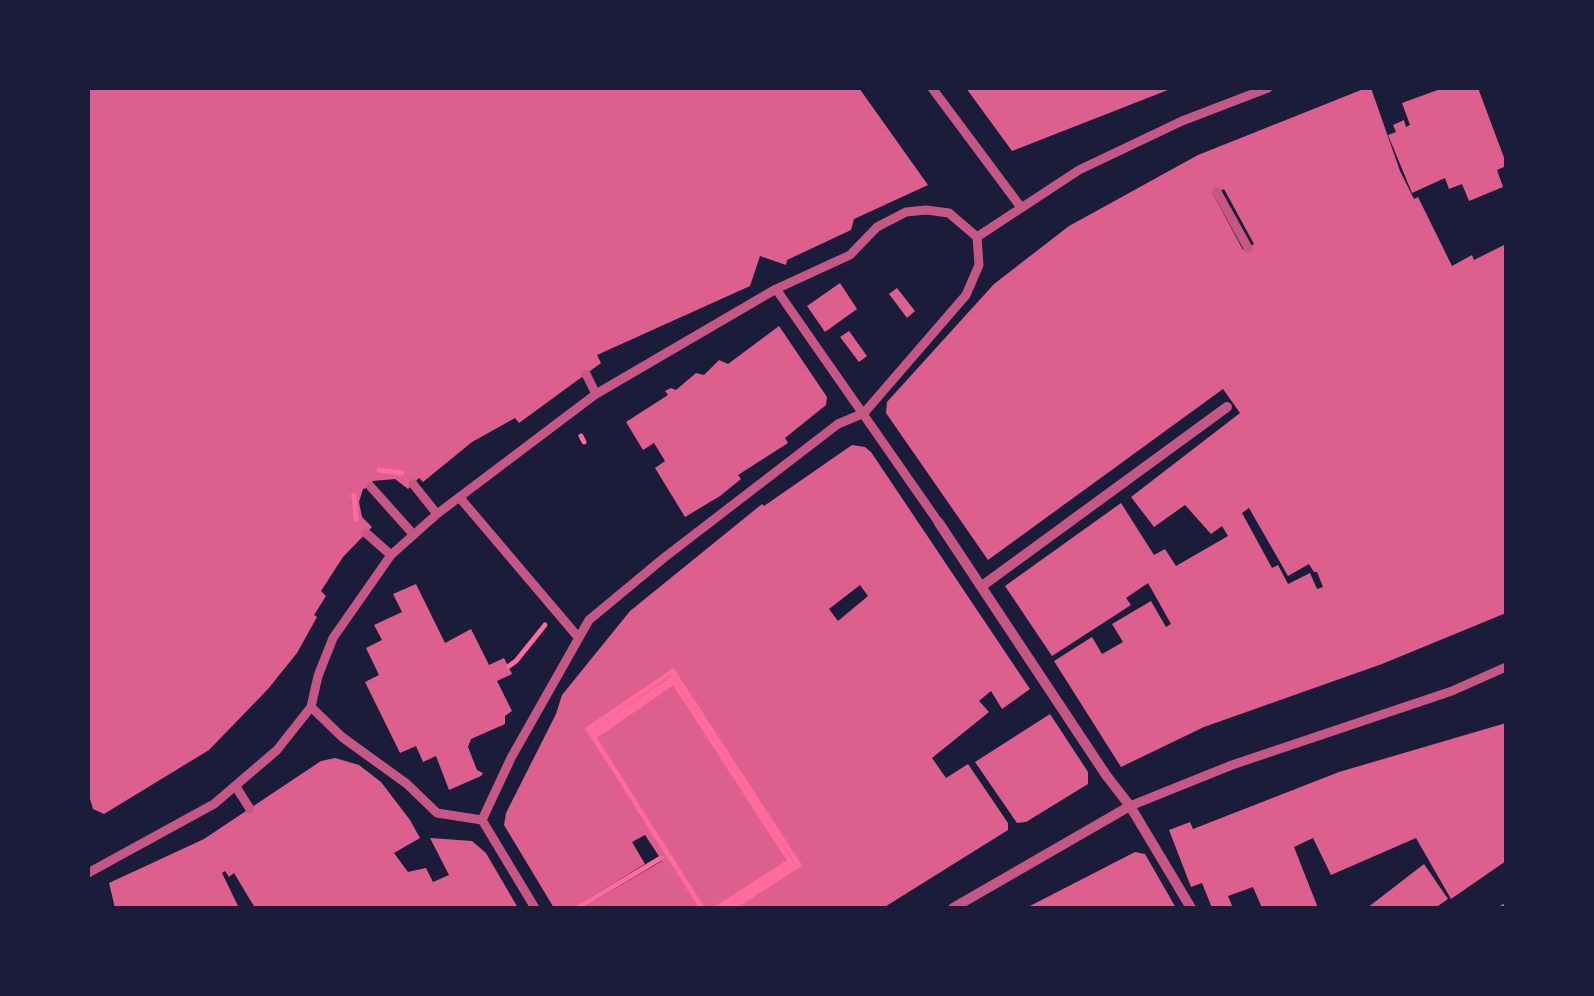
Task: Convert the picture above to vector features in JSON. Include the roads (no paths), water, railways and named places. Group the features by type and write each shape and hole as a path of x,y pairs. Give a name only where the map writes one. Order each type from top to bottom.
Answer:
{"street":[{"path":"932,88 1020,206"},
{"path":"977,237 1079,170 1182,121 1268,88"},
{"path":"1217,192 1248,248"},
{"path":"88,874 179,825 236,787 276,750 312,708 318,676 333,638 391,555 437,514 596,394 776,289 850,254 877,228 906,212 949,213 977,237 979,265 966,295 864,413 838,424 589,620 511,758 482,820"},
{"path":"776,289 1130,806 1191,908"},
{"path":"586,374 596,394"},
{"path":"982,586 1227,407"},
{"path":"413,484 437,514"},
{"path":"365,486 413,534"},
{"path":"460,498 578,637"},
{"path":"366,533 391,555"},
{"path":"953,908 1130,806 1232,765 1440,695 1506,667"},
{"path":"312,708 437,813 482,820 536,908"},
{"path":"236,787 250,809"}]}
